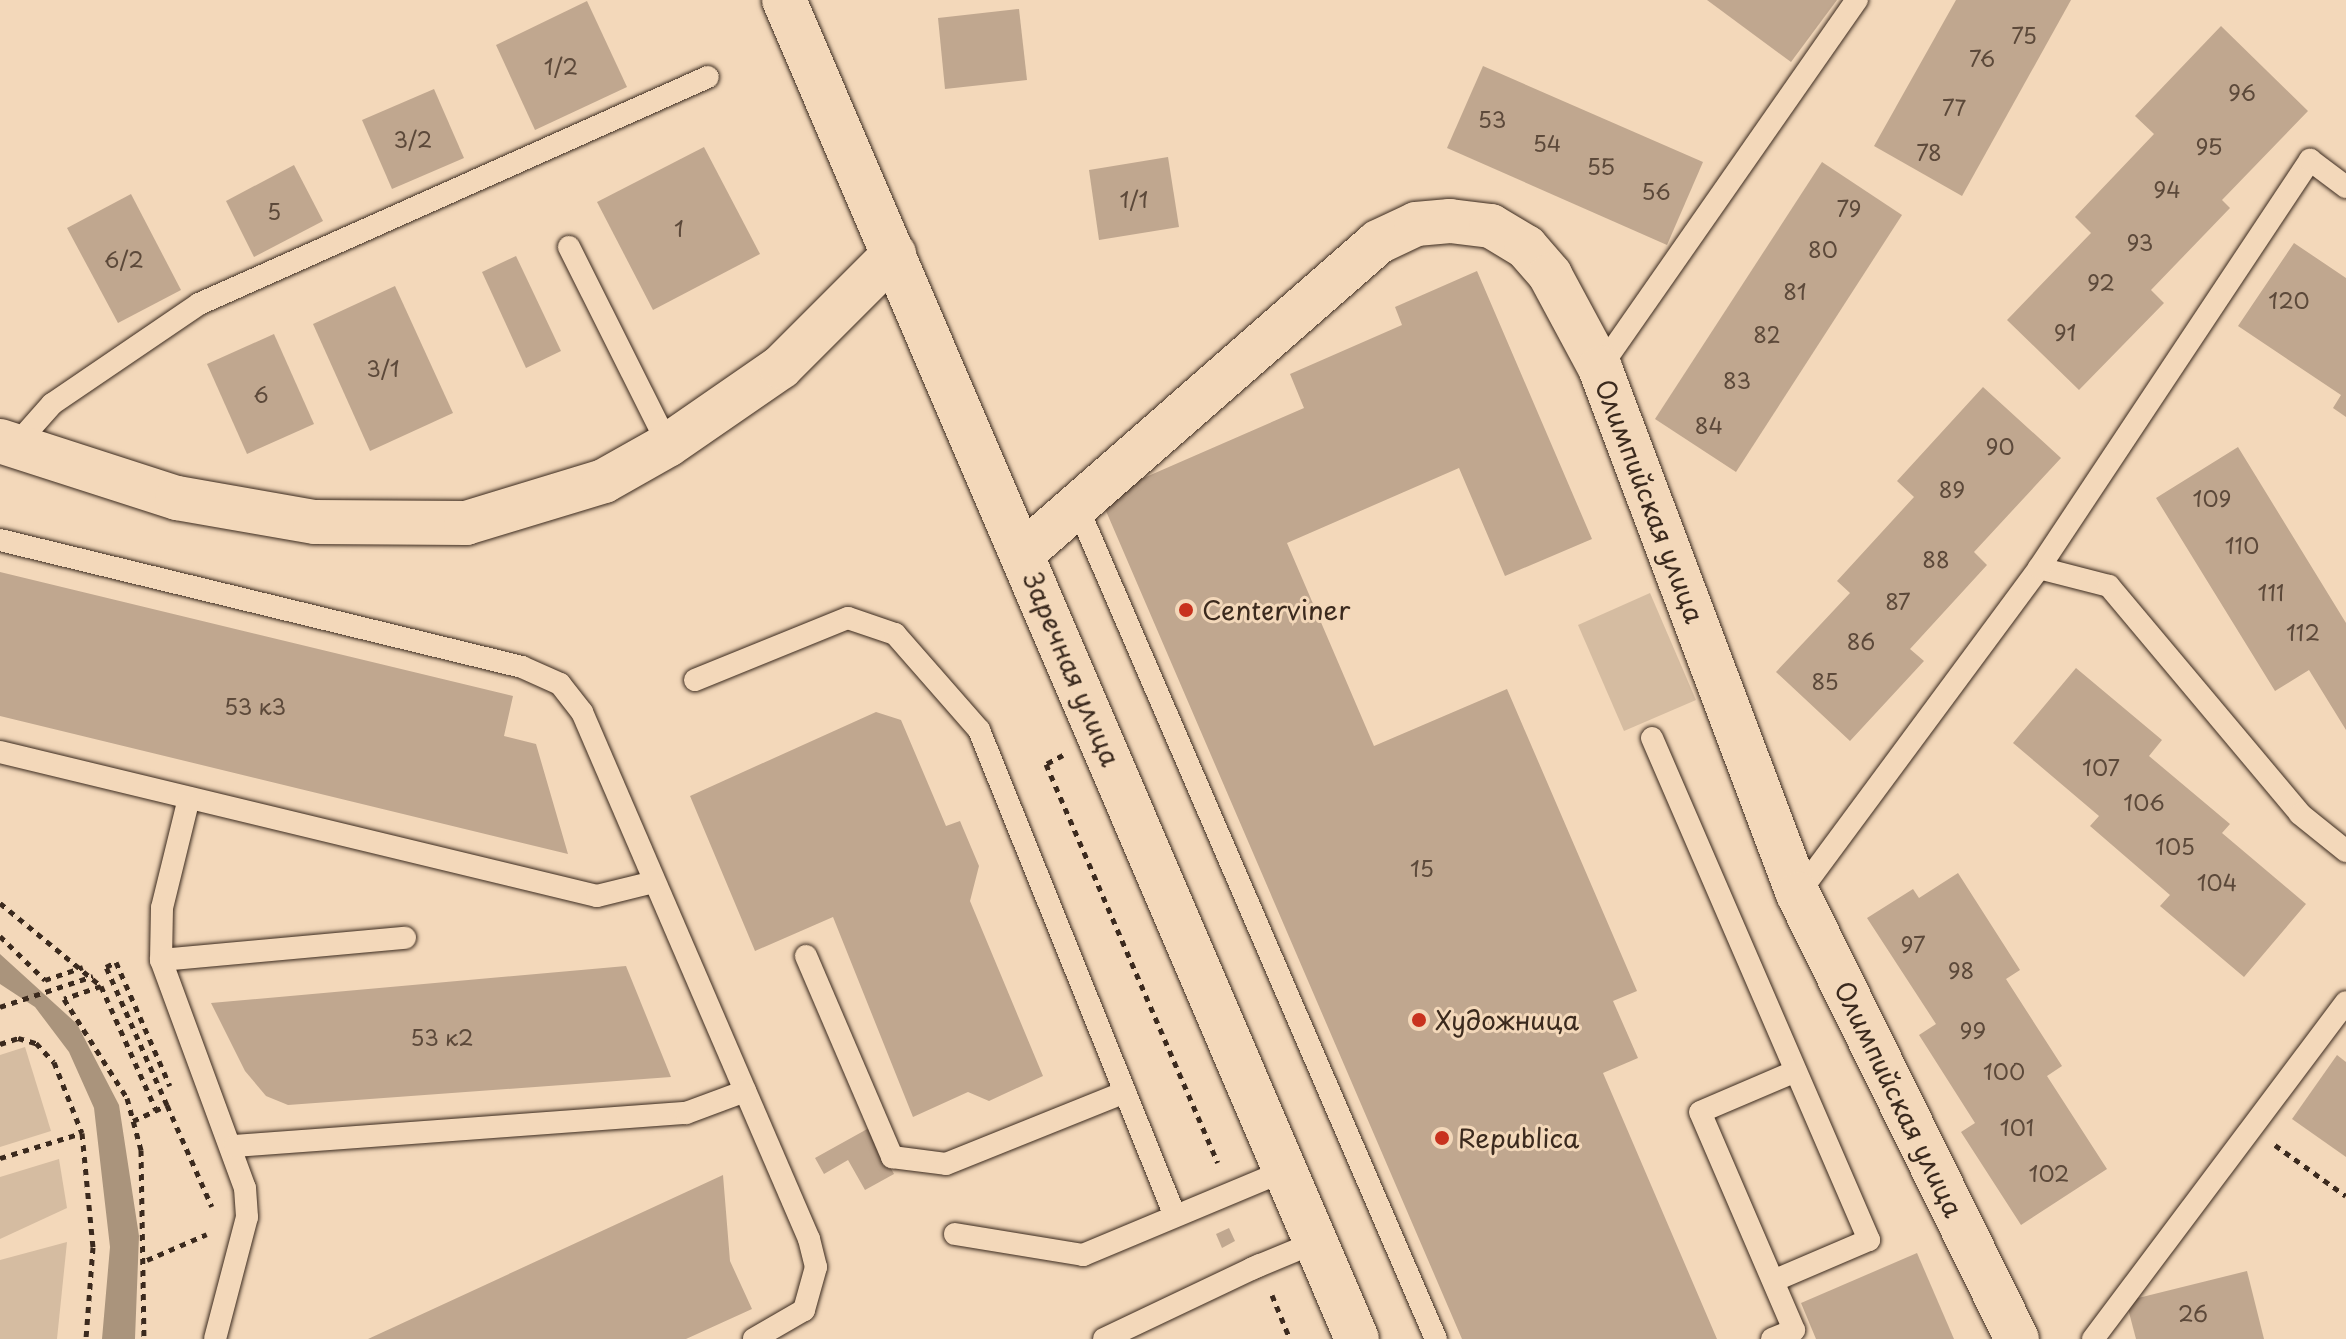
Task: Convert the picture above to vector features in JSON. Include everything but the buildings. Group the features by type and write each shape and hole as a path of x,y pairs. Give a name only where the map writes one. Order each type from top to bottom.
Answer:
{"street":[{"name":"Заречная улица","path":"784,0 1357,1339"},
{"name":"Олимпийская улица","path":"1023,553 1378,242 1416,224 1491,226 1526,247 1550,275 1600,368 1798,894 2017,1339"},
{"path":"6,444 177,498 404,528 529,509 604,481 668,445 781,367 894,254"}],"lane":[{"path":"1600,368 1857,0"},
{"path":"6,444 52,404 199,304 708,77"},
{"path":"1798,894 2039,568 2310,160 2346,187"},
{"path":"569,247 668,445"},
{"path":"1077,506 1436,1339"},
{"path":"0,540 522,667 560,684 582,712 745,1091 816,1267 804,1310 754,1339"},
{"path":"2039,568 2109,586 2300,814 2346,851"},
{"path":"695,680 848,618 895,634 979,730 1175,1216"},
{"path":"1652,738 1869,1240 1773,1281"},
{"path":"0,752 597,896 654,882"},
{"path":"189,798 162,908 161,960 174,1010 235,1146 247,1217 215,1339"},
{"path":"161,960 405,938"},
{"path":"806,956 892,1157 946,1164 1125,1092"},
{"path":"2093,1339 2346,1002"},
{"path":"1772,1339 1794,1330 1700,1112 1796,1071"},
{"path":"235,1146 686,1113 745,1091"},
{"path":"955,1234 1083,1255 1286,1170"},
{"path":"1104,1339 1316,1242"}],"path":[{"path":"1046,764 1231,1193"},
{"path":"0,903 83,967 101,986 156,1111"},
{"path":"0,936 45,980 83,967"},
{"path":"203,1249 213,1210 106,967 116,962 181,1113 214,1098"},
{"path":"0,1007 93,976"},
{"path":"101,986 64,999 90,1032 133,1121 147,1260 145,1337 152,1339"},
{"path":"0,1044 18,1038 36,1043 54,1062 82,1133 93,1247 86,1339"},
{"path":"133,1121 167,1105"},
{"path":"2250,1128 2346,1196"},
{"path":"0,1158 82,1133"},
{"path":"147,1260 207,1234"},
{"path":"1256,1267 1290,1339"}],"shaded area":[{"path":"1650,593 1696,700 1624,731 1578,625"},
{"path":"0,954 77,1024 119,1105 139,1236 135,1339 102,1339 110,1247 94,1108 69,1052 35,1007 0,984"},
{"path":"25,1047 51,1131 0,1147 0,1055"},
{"path":"59,1159 67,1208 0,1239 0,1177"},
{"path":"67,1242 57,1339 0,1339 0,1260"}],"place":[{"name":"Centerviner","path":"1186,610"},
{"name":"Художница","path":"1419,1020"},
{"name":"Republica","path":"1442,1138"}]}
